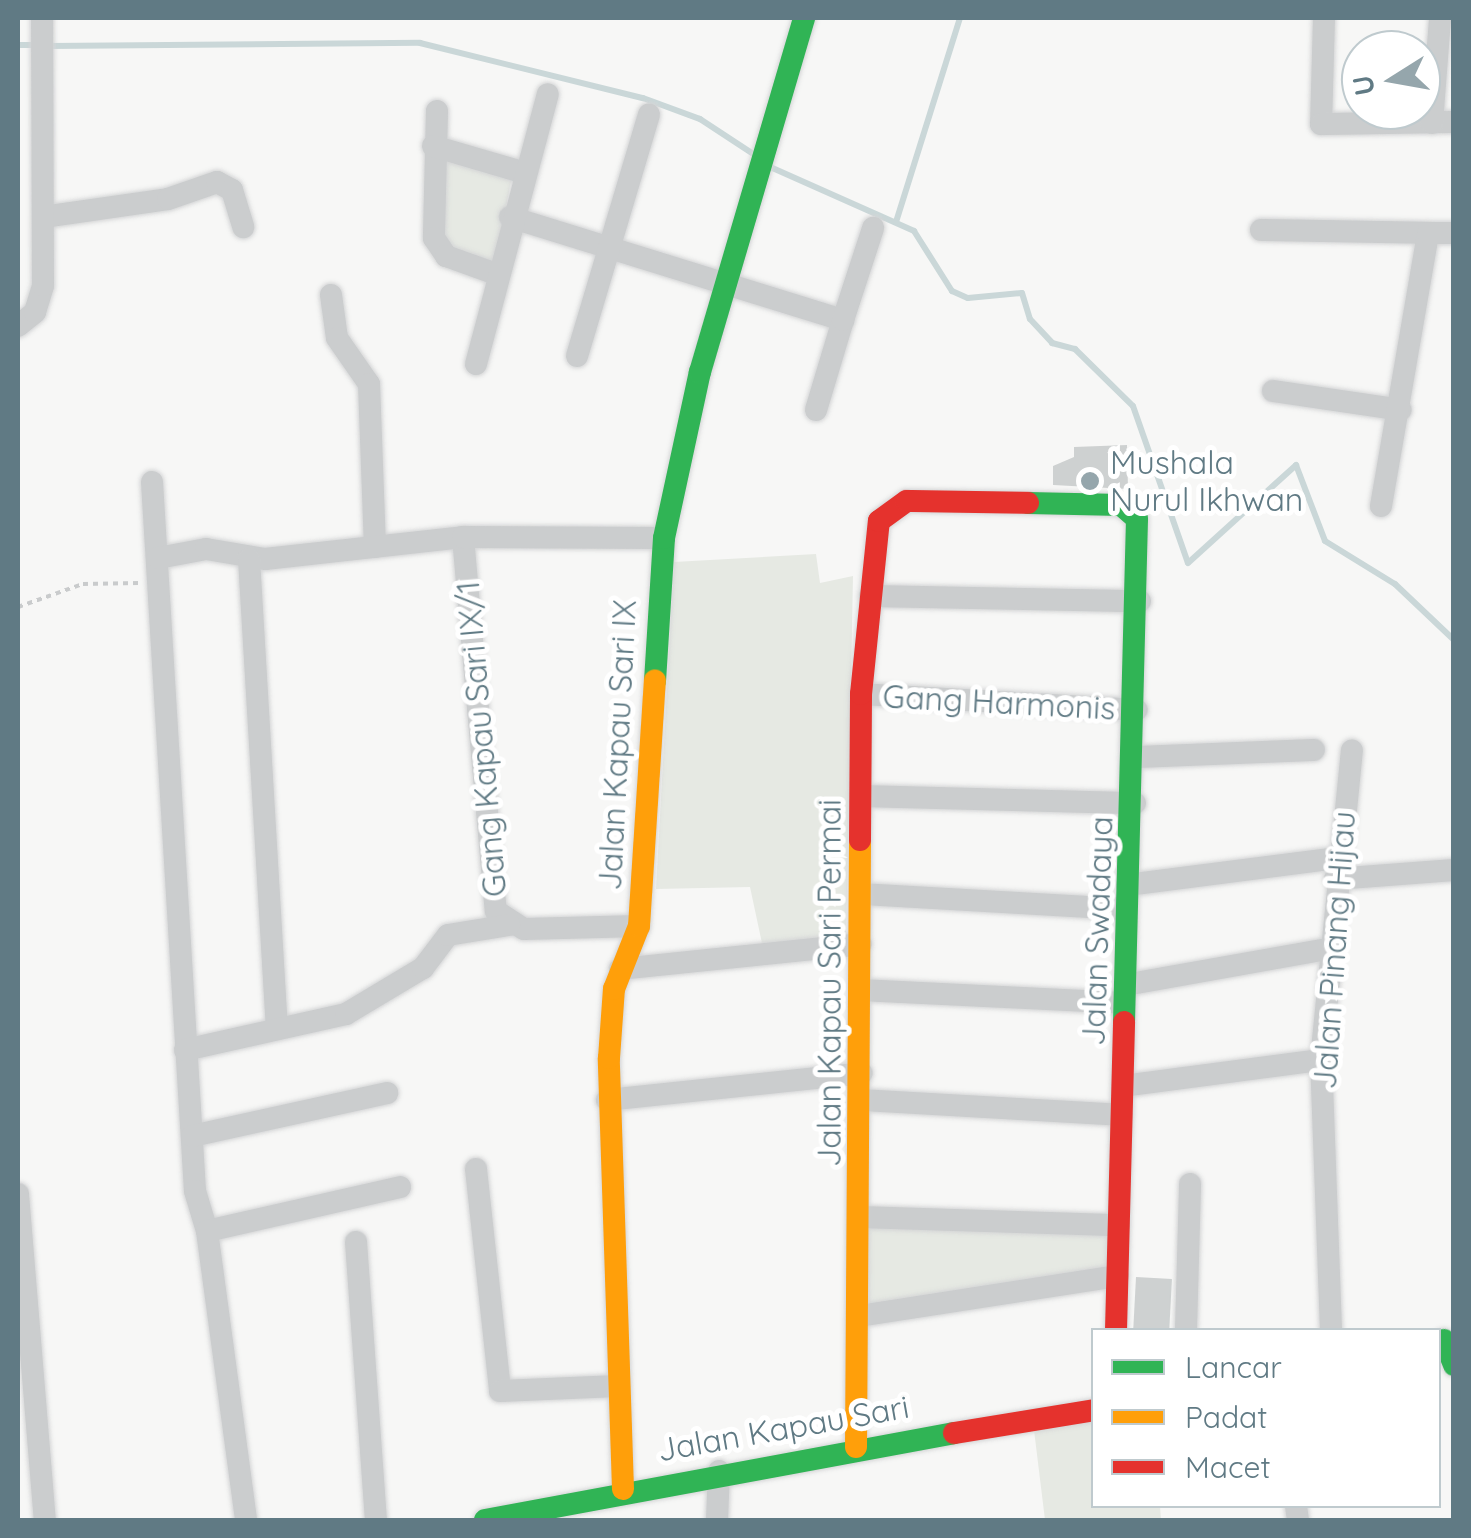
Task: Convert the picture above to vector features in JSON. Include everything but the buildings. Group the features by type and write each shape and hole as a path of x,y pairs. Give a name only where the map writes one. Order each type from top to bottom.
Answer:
{"street":[{"path":"18,326 42,294 42,18"},
{"name":"Jalan Kapau Sari IX","path":"623,1489 607,1100 620,969 638,926 664,538 725,280 804,18"},
{"path":"1324,18 1321,124 1443,123 1440,18"},
{"path":"476,364 522,172 548,94"},
{"path":"437,111 433,146 434,238 446,256 496,274"},
{"path":"577,356 605,248 648,115"},
{"path":"433,146 522,172"},
{"path":"43,218 168,199 217,182 232,190 244,227"},
{"path":"510,217 605,248 725,280 843,320"},
{"path":"816,410 873,228"},
{"path":"1260,230 1454,233"},
{"path":"1381,506 1401,410 1428,233"},
{"path":"331,294 337,338 369,384 375,546"},
{"path":"1273,390 1401,410"},
{"path":"152,482 192,1136 246,1520"},
{"name":"Jalan Swadaya","path":"886,513 1122,504 1140,534 1116,1328"},
{"name":"Jalan Kapau Sari Permai","path":"856,1446 862,1100 861,694 870,596 886,513"},
{"path":"158,568 206,550 249,558 464,537 664,538"},
{"name":"Gang Kapau Sari IX/1","path":"464,537 492,897 508,925 638,926"},
{"path":"249,558 278,1028"},
{"path":"870,596 1140,601"},
{"name":"Gang Harmonis","path":"861,694 1137,710"},
{"path":"1136,756 1314,750"},
{"name":"Jalan Pinang Hijau","path":"1330,1328 1321,1060 1336,869 1352,751"},
{"path":"863,796 1134,803"},
{"path":"1127,885 1336,869 1454,870"},
{"path":"862,894 1126,910"},
{"path":"185,1050 346,1014 423,968 448,935 508,925"},
{"path":"620,969 860,944"},
{"path":"861,990 1124,994 1332,948"},
{"path":"1124,1086 1321,1060"},
{"path":"607,1100 862,1073"},
{"path":"192,1136 387,1093"},
{"path":"862,1100 1122,1114"},
{"path":"476,1169 500,1391 618,1386"},
{"path":"1186,1328 1190,1184"},
{"path":"207,1230 400,1188"},
{"path":"18,1194 45,1520"},
{"path":"860,1217 1119,1225"},
{"path":"356,1242 376,1520"},
{"path":"859,1316 1118,1276"},
{"path":"1445,1339 1454,1365"},
{"name":"Jalan Kapau Sari","path":"485,1520 544,1513 623,1489 856,1446 1091,1410"},
{"path":"717,1520 718,1471"}],"path":[{"path":"18,607 83,584 158,568"}],"shaded area":[{"path":"441,156 512,175 495,269 443,247"},
{"path":"816,554 820,583 853,576 846,940 763,948 750,887 656,889 674,562"},
{"path":"860,1217 1119,1225 1118,1276 859,1316"},
{"path":"1091,1418 1091,1508 1160,1508 1161,1520 1045,1520 1034,1430"}],"waterway":[{"path":"896,222 960,18"},
{"path":"49,46 420,43 643,98 700,119 755,155"},
{"path":"18,45 36,45"},
{"path":"768,166 914,231 952,291 968,298 1022,293 1030,319 1052,343 1075,349 1133,406 1188,563 1296,465 1325,541 1395,584 1454,640"}],"traffic: fast":[{"path":"655,681 664,538 700,372 804,18"},
{"path":"1028,503 1121,505 1137,519 1124,1022"},
{"path":"1444,1340 1454,1365"},
{"path":"485,1520 954,1433"}],"traffic: slow":[{"path":"623,1489 609,1058 614,989 639,926 655,681"},
{"path":"856,1447 860,840"}],"traffic: jam":[{"path":"860,840 861,694 879,521 907,501 1028,503"},
{"path":"1116,1328 1124,1022"},
{"path":"954,1433 1091,1410"}],"place":[{"name":"Mushala Nurul Ikhwan","path":"1090,481"}]}
